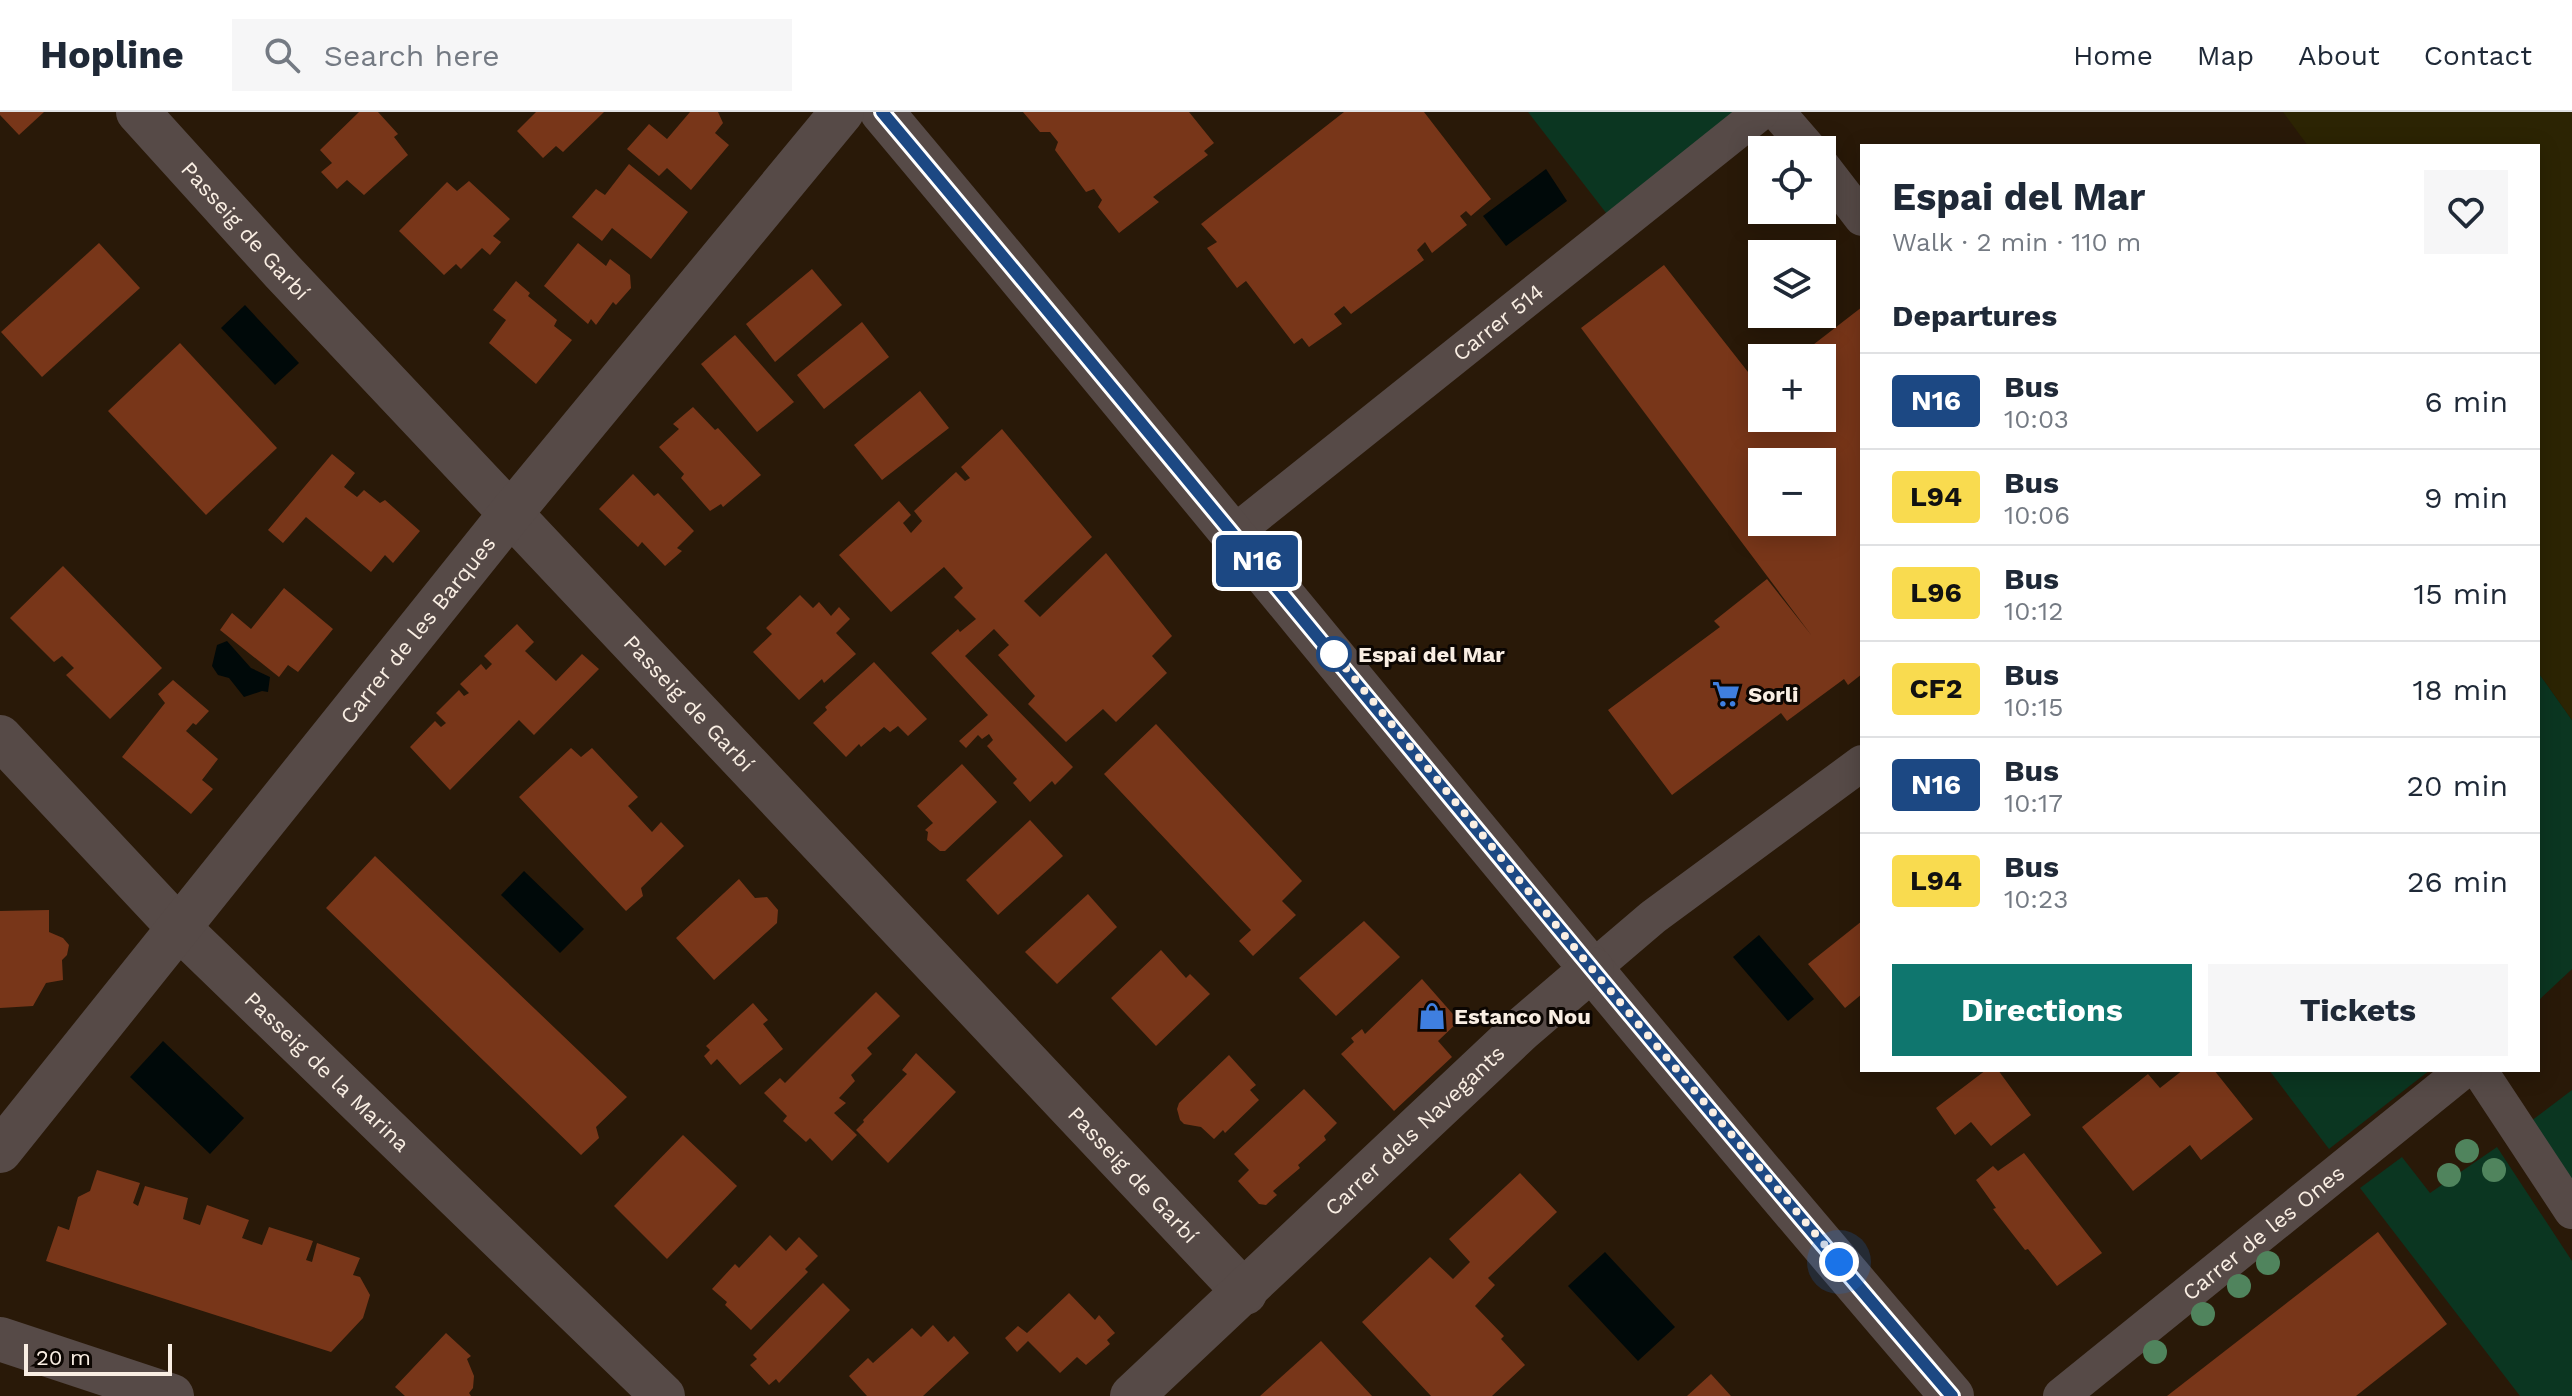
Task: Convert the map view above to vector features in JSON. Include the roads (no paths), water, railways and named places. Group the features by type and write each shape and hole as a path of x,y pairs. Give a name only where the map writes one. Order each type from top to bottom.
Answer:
{"street":[{"name":"Passeig de Garbí","path":"138,112 282,271 1245,1293"},
{"name":"Carrer de les Barques","path":"0,1151 511,513 842,112"},
{"path":"882,112 1234,533 1930,1387"},
{"name":"Carrer 514","path":"1234,533 1761,112"},
{"path":"1777,112 1798,136"},
{"path":"1836,184 1860,215"},
{"name":"Passeig de la Marina","path":"0,737 178,927 663,1396"},
{"name":"Carrer dels Navegants","path":"1132,1396 1245,1293 1510,1040 1653,917 1860,764"},
{"name":"Carrer de les Ones","path":"2061,1396 2462,1072"},
{"path":"2480,1072 2572,1211"},
{"path":"0,1339 172,1396"}],"place":[{"name":"Espai del Mar","path":"1334,654"},
{"name":"Sorli","path":"1726,694"},
{"name":"Estanco Nou","path":"1432,1016"}]}
